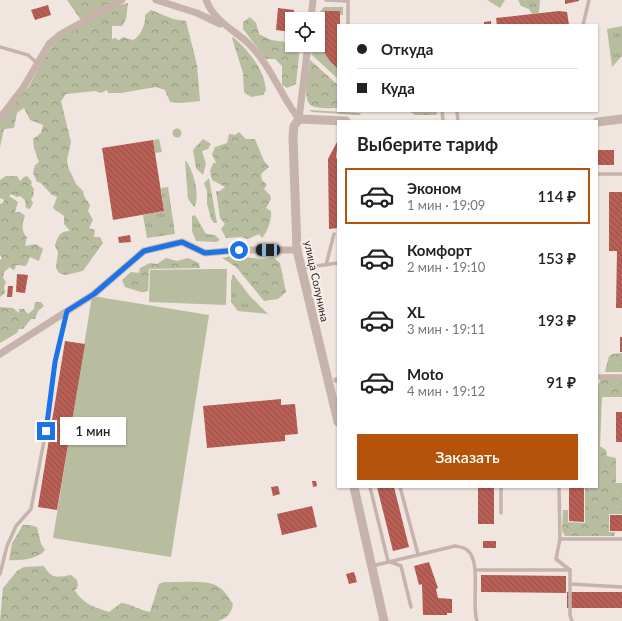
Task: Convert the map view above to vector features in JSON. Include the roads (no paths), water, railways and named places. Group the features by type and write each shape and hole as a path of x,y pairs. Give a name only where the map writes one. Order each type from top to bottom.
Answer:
{"street":[{"path":"0,118 23,88 49,44 61,34 122,0"},
{"path":"156,0 197,13 229,29"},
{"path":"206,0 218,19 248,43 260,56 275,79 288,106 299,119 337,121"},
{"path":"312,12 313,0"},
{"path":"299,119 307,52"},
{"name":"улица Солунина","path":"299,119 294,126 293,137 297,250 337,418"},
{"path":"598,122 622,119"},
{"path":"0,354 94,294 144,251 182,242 205,253 239,250 297,250"},
{"path":"598,377 622,377"},
{"path":"354,488 384,621"}],"lane":[{"path":"326,0 349,1 348,24"},
{"path":"582,24 589,0"},
{"path":"0,47 28,55 37,63"},
{"path":"598,174 622,174"},
{"path":"326,265 334,234"},
{"path":"301,268 337,263"},
{"path":"0,574 7,546 13,532 31,509 49,416 55,362 67,311"},
{"path":"370,488 388,561"},
{"path":"400,488 418,554"},
{"path":"501,488 501,513"},
{"path":"559,488 560,538 556,559 570,570"},
{"path":"560,538 622,539"},
{"path":"372,566 455,546 467,549 471,554 476,570 474,589 476,621"},
{"path":"388,561 400,566 411,608"},
{"path":"476,570 570,570"},
{"path":"570,570 570,615 572,621"},
{"path":"570,584 622,587"}]}
